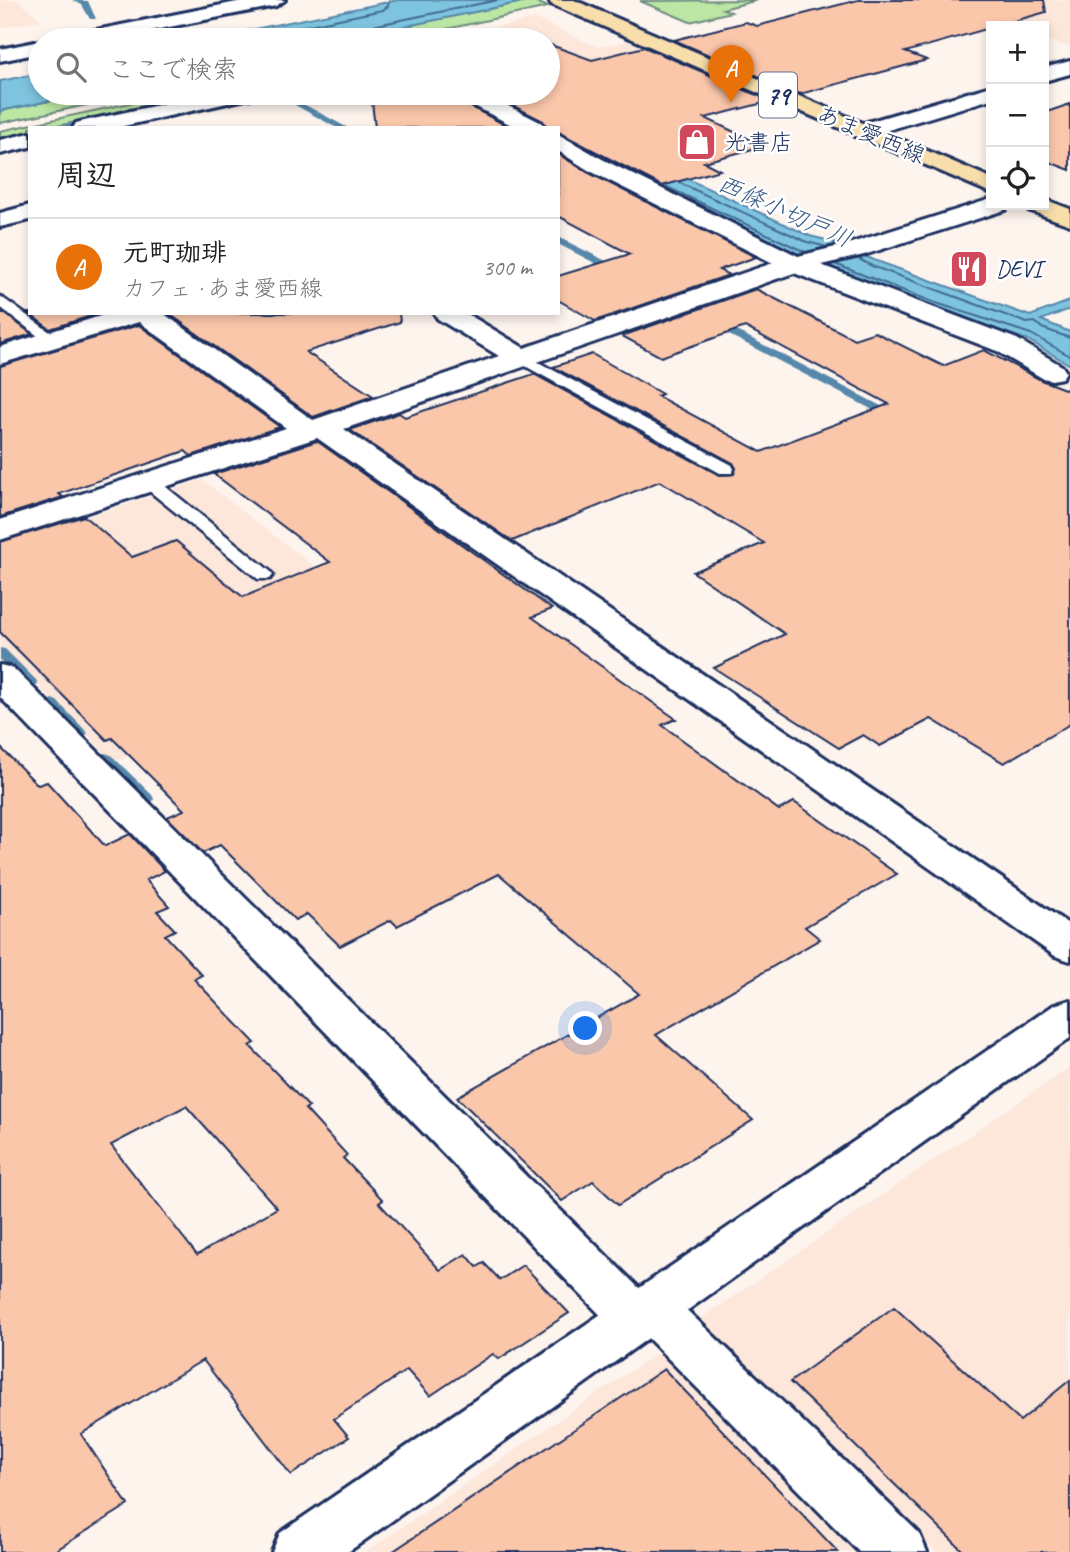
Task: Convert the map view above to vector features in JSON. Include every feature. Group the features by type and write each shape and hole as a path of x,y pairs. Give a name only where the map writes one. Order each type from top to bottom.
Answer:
{"main road":[{"name":"あま愛西線","path":"591,0 986,167"},
{"name":"あま愛西線","path":"561,1 986,184"},
{"path":"1049,193 1070,201"},
{"path":"1049,210 1070,218"}],"street":[{"path":"129,28 240,3 276,0"},
{"path":"0,55 28,49"},
{"path":"1049,73 1070,66"},
{"path":"862,131 986,94"},
{"path":"102,126 130,123 197,105"},
{"path":"490,105 530,126"},
{"path":"0,147 28,140"},
{"path":"560,142 596,165 800,263 923,315 1007,345 1052,372"},
{"path":"0,530 315,429 800,263 855,250 986,208"},
{"path":"0,220 28,213"},
{"path":"0,356 133,315"},
{"path":"148,315 1070,946"},
{"path":"450,315 521,358"},
{"path":"0,676 643,1313 898,1552"},
{"path":"300,1552 1070,1016"}],"lane":[{"path":"0,300 52,340"},
{"path":"521,358 726,470"},
{"path":"149,482 264,575"}],"shaded area":[{"path":"0,0 17,0 41,20 0,28"},
{"path":"924,0 1070,0 1070,47 1049,41 1049,21 989,21"},
{"path":"536,19 556,28 494,28"},
{"path":"560,30 598,47 627,41 720,81 560,76"},
{"path":"202,480 454,674 282,692 114,762 0,647 0,545"},
{"path":"1070,1067 1070,1552 936,1552 701,1319"},
{"path":"663,1349 865,1552 366,1552"}],"green space":[{"path":"532,0 548,7 451,28 397,28"},
{"path":"758,0 723,9 731,12 690,22 640,1"},
{"path":"29,105 87,105 0,123 0,111"},
{"path":"121,105 152,105 58,126 28,126 28,132 0,139 0,131"}],"water":[{"path":"398,0 532,0 397,28 259,28"},
{"path":"28,75 29,105 0,111 0,81"},
{"path":"563,75 681,176 810,236 834,242 874,260 1030,316 1070,301 1070,309 1041,320 1070,332 1070,365 1028,340 931,308 788,253 604,164 560,136 560,126 541,126 502,105 560,105 560,76"}],"building":[{"path":"858,0 1044,0 1046,12 1014,21 986,21 986,29 905,52 927,60 800,94 674,40 746,22 757,26"},
{"path":"644,47 771,101 705,118 764,146 704,162 720,170 662,186 560,133 560,126 546,126 543,121 512,105 560,105 560,48 592,60"},
{"path":"1070,104 1070,170 1049,162 1049,111"},
{"path":"372,105 467,105 507,126 375,126"},
{"path":"560,155 587,172 756,257 719,270 729,275 595,321 560,301 560,275 630,254 560,217"},
{"path":"756,289 854,339 875,332 943,366 984,350 1041,380 1070,391 1070,724 1004,763 931,719 880,746 863,735 839,748 714,668 785,634 693,572 764,543 660,481 512,541 350,430 399,413 405,417 534,374 719,475 734,474 736,468 733,463 553,367 592,354 662,394 657,396 761,452 889,404 745,327 661,357 622,336"},
{"path":"0,313 4,313 32,334 0,344"},
{"path":"31,315 94,315 50,329"},
{"path":"171,315 399,315 400,322 306,352 373,396 313,417"},
{"path":"139,325 280,427 191,456 185,451 59,494 63,497 0,517 0,366"},
{"path":"317,441 552,609 532,617 676,719 662,725 779,810 794,802 897,874 805,927 820,939 656,1035 753,1120 618,1205 593,1181 562,1201 457,1097 639,994 499,874 397,926 391,920 340,946 307,914 295,920 220,845 203,853 167,817 184,810 112,738 107,740 0,632 0,542 84,516 132,557 176,541 243,597 330,562 214,474"},
{"path":"0,747 38,785 47,782 105,846 130,834 165,871 146,880 169,906 157,911 175,930 165,935 202,975 194,979 255,1043 250,1046 309,1107 305,1109 347,1155 343,1158 383,1200 379,1203 440,1270 466,1254 477,1267 484,1263 500,1280 523,1265 569,1313 499,1359 493,1354 430,1396 407,1370 334,1419 349,1437 291,1475 203,1360 81,1434 128,1505 53,1552 0,1552","holes":["186,1106 277,1208 197,1255 111,1145"]},
{"path":"894,1307 1020,1421 1070,1380 1070,1552 964,1552 790,1382"},
{"path":"664,1369 838,1552 392,1552"}],"waterway":[{"path":"76,0 85,3 93,17"},
{"path":"148,107 157,105"},
{"path":"300,105 340,126"},
{"path":"65,126 95,119"},
{"path":"560,241 620,272"},
{"path":"712,322 875,406"},
{"path":"0,652 31,683"},
{"path":"52,704 80,733"},
{"path":"105,758 146,799"}],"place":[{"name":"元町珈琲","path":"731,103"},
{"name":"光書店","path":"697,142"},
{"name":"DEVI","path":"969,269"}],"water label":[{"name":"西條小切戸川","path":"785,211"}]}
